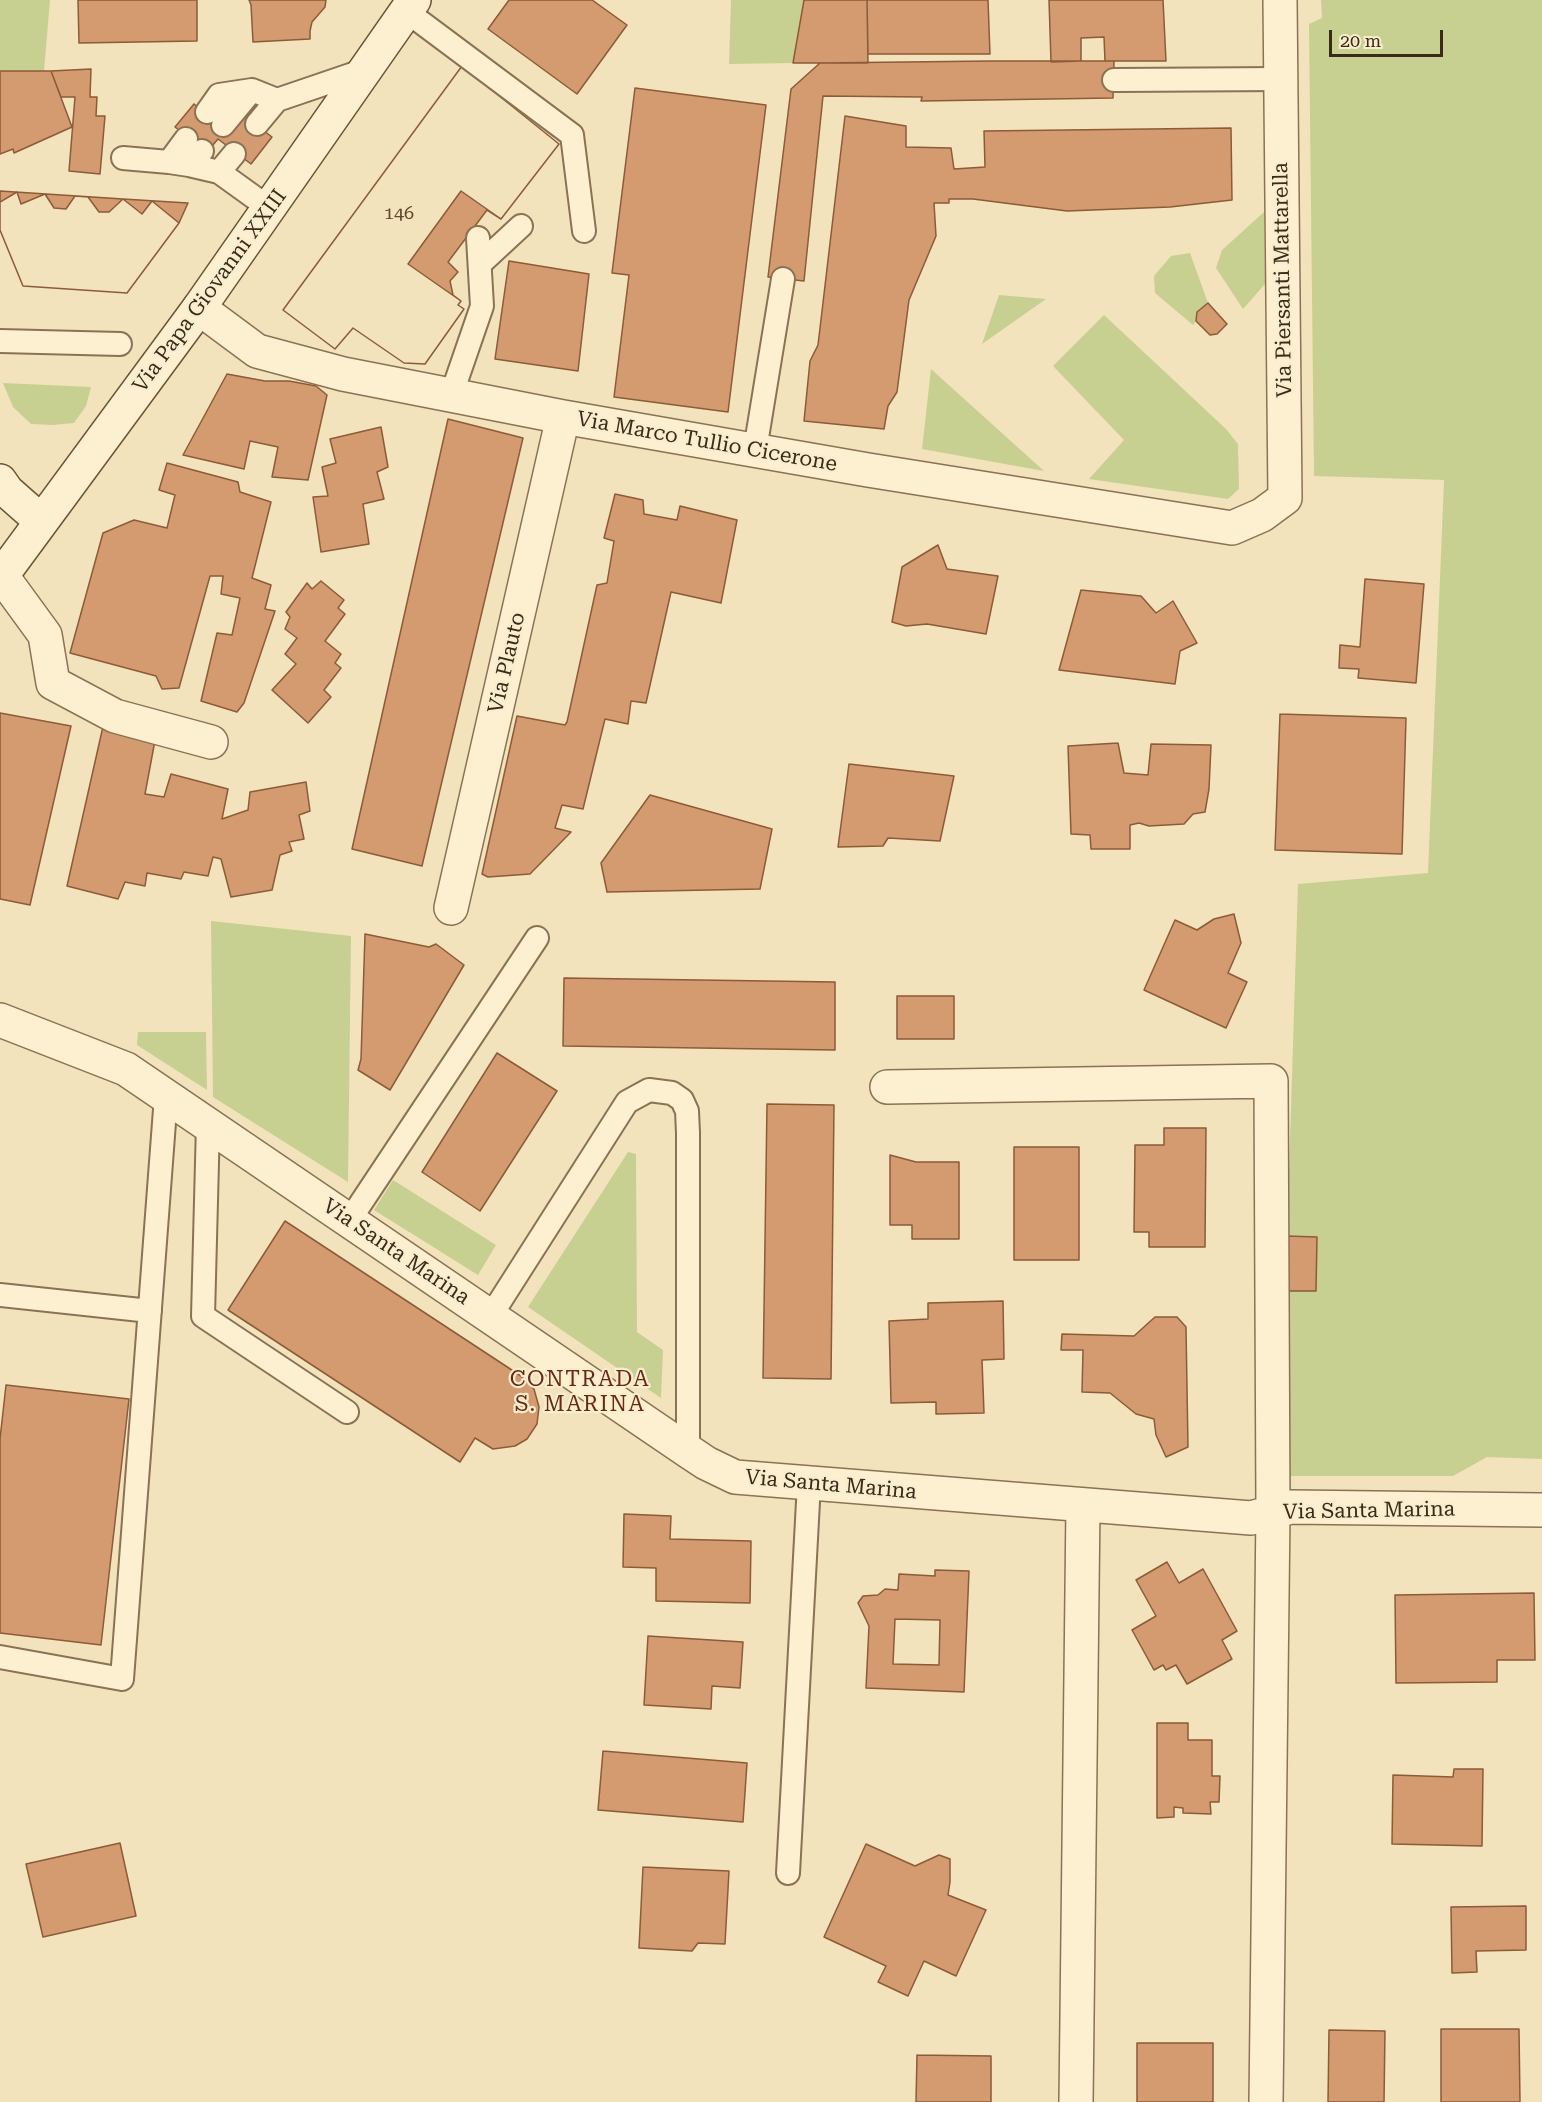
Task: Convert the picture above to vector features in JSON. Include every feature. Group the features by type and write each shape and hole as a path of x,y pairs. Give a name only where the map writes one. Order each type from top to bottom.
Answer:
{"street":[{"name":"Via Piersanti Mattarella","path":"1232,528 1262,515 1286,498 1280,0"},
{"name":"Via Papa Giovanni XXIII","path":"1,577 199,308 410,6"},
{"name":"Via Marco Tullio Cicerone","path":"199,308 257,351 343,374 563,417 1232,528"},
{"name":"Via Plauto","path":"451,908 563,417"},
{"path":"0,481 7,491 41,521"},
{"path":"1,577 45,635 53,683 115,716 212,742"},
{"name":"Via Santa Marina","path":"0,1020 126,1069 688,1451 735,1477 1251,1518 1291,1508 1542,1510"},
{"path":"887,1087 1271,1081 1273,1512 1266,2102"},
{"path":"1076,2102 1083,1505"}],"lane":[{"path":"410,6 572,135 584,231"},
{"path":"258,124 277,100 365,70"},
{"path":"1114,80 1281,80"},
{"path":"215,119 219,95 252,90 277,100"},
{"path":"219,172 234,154"},
{"path":"123,158 187,155 219,172 269,208"},
{"path":"480,264 521,226"},
{"path":"451,396 482,306 478,238"},
{"path":"754,450 783,279"},
{"path":"0,341 120,344"},
{"path":"349,1221 537,938"},
{"path":"490,1317 627,1102 649,1090 672,1093 682,1100 687,1110 688,1451"},
{"path":"0,1657 122,1679 166,1096"},
{"path":"208,1124 202,1316 347,1412"},
{"path":"0,1295 150,1311"},
{"path":"788,1873 809,1483"}],"green space":[{"path":"0,0 50,0 44,71 0,71"},
{"path":"731,0 804,0 793,63 729,64"},
{"path":"1321,0 1542,0 1542,1459 1487,1457 1453,1476 1290,1476 1285,1291 1316,1291 1317,1237 1287,1236 1298,884 1428,873 1444,480 1314,476 1309,24 1322,18"},
{"path":"1264,212 1265,284 1243,309 1216,268 1222,250"},
{"path":"1190,253 1208,303 1197,312 1193,325 1155,293 1154,276 1171,256"},
{"path":"999,295 1046,299 982,344"},
{"path":"1104,315 1226,429 1238,444 1239,489 1228,499 1089,479 1124,440 1053,366"},
{"path":"931,369 1044,471 922,449"},
{"path":"3,383 91,387 86,406 74,423 31,424 13,407"},
{"path":"211,921 351,936 348,1182 213,1097"},
{"path":"138,1032 206,1032 207,1090 137,1045"},
{"path":"628,1152 636,1154 637,1332 663,1350 661,1398 528,1307"},
{"path":"393,1180 496,1245 478,1275 374,1210"}],"building":[{"path":"78,0 197,0 197,41 79,43"},
{"path":"249,0 326,0 325,7 312,22 310,39 253,42"},
{"path":"509,0 592,0 627,25 577,94 488,29"},
{"path":"804,0 867,0 868,63 793,63"},
{"path":"867,0 988,0 990,54 868,54"},
{"path":"1049,0 1163,0 1166,61 1105,61 1104,37 1081,38 1081,61 1051,62"},
{"path":"1114,61 1113,98 921,101 922,97 823,96 804,281 768,277 791,89 820,63"},
{"path":"462,66 559,144 501,219 461,191 408,264 461,301 458,305 464,309 425,364 404,363 353,328 335,349 283,310"},
{"path":"462,66 559,144 501,219 487,210 448,262 458,272 450,281 453,295 461,301 458,305 464,309 425,364 404,363 353,328 335,349 283,310"},
{"path":"91,69 90,97 97,97 96,116 105,116 100,174 69,171 75,97 61,97 51,71"},
{"path":"0,71 51,71 72,127 14,153 13,149 0,154"},
{"path":"635,88 766,105 728,412 614,397 629,275 612,273"},
{"path":"194,104 224,128 238,111 272,137 251,164 218,139 207,152 175,127"},
{"path":"845,116 906,126 906,147 951,148 954,169 985,167 984,131 1231,128 1232,200 1170,207 1067,211 973,199 949,199 949,203 934,203 936,236 909,300 897,392 888,406 884,429 804,421 810,361 818,345"},
{"path":"0,191 188,203 179,223 127,293 23,286 0,230"},
{"path":"17,192 21,204 45,194 54,208 66,209 75,196 88,197 99,212 109,212 123,199 142,214 152,201 179,223 127,293 23,286 0,230 0,202"},
{"path":"509,261 589,274 578,371 495,359"},
{"path":"1208,303 1227,324 1217,334 1210,335 1196,321 1197,312"},
{"path":"227,374 265,381 289,381 316,386 327,395 308,480 272,477 278,447 250,441 244,469 183,455"},
{"path":"448,419 523,438 422,866 352,849"},
{"path":"381,427 388,467 377,472 384,499 363,504 369,544 321,552 313,497 328,496 322,467 336,463 330,439"},
{"path":"167,463 238,482 240,492 271,502 252,578 271,585 265,609 275,611 244,703 237,712 201,701 217,633 232,635 240,598 221,594 223,576 210,576 179,688 162,689 156,676 70,653 103,533 134,520 167,528 175,495 159,490"},
{"path":"615,494 643,500 644,514 677,520 680,506 737,520 721,603 671,592 646,703 631,701 628,724 605,719 583,809 562,805 555,828 571,832 530,874 488,877 482,874 517,716 565,725 567,722 597,585 607,583 614,541 604,538"},
{"path":"938,545 947,569 998,576 986,634 927,624 906,626 892,622 902,567"},
{"path":"1365,579 1424,584 1416,683 1358,678 1359,669 1339,668 1340,645 1360,647"},
{"path":"321,581 344,600 338,608 345,614 325,641 341,654 335,663 341,668 324,690 331,697 308,723 272,690 296,664 285,654 297,638 285,629 290,617 286,612 307,583 312,589"},
{"path":"1081,590 1141,596 1156,613 1173,601 1197,643 1180,651 1175,684 1059,670"},
{"path":"0,713 71,726 30,905 0,899"},
{"path":"1280,714 1406,718 1402,854 1275,850"},
{"path":"104,722 156,735 145,794 164,797 171,774 228,789 222,819 248,810 250,792 306,782 310,811 299,815 304,839 289,842 292,851 280,855 272,890 231,897 221,859 213,857 208,876 184,872 181,879 147,873 145,886 125,882 118,899 67,886"},
{"path":"1118,743 1124,773 1148,775 1151,744 1211,745 1209,789 1205,812 1193,814 1184,824 1149,826 1139,823 1130,825 1130,849 1091,849 1090,835 1071,834 1068,746"},
{"path":"849,764 954,776 940,841 888,838 883,846 838,847"},
{"path":"650,795 772,829 760,889 607,892 601,863"},
{"path":"1234,914 1241,943 1228,973 1247,982 1226,1028 1144,990 1175,920 1197,930 1214,919"},
{"path":"365,934 429,947 436,944 464,965 390,1090 358,1070 361,1059"},
{"path":"564,978 835,982 835,1050 563,1046"},
{"path":"897,996 954,996 954,1039 897,1039"},
{"path":"497,1053 557,1091 480,1211 422,1172"},
{"path":"767,1104 834,1105 831,1379 763,1378"},
{"path":"1164,1128 1206,1128 1205,1247 1149,1247 1149,1232 1134,1232 1135,1145 1164,1145"},
{"path":"1014,1147 1079,1147 1079,1260 1014,1260"},
{"path":"890,1155 916,1162 959,1162 959,1239 912,1239 912,1225 890,1225"},
{"path":"285,1221 521,1376 534,1389 539,1407 537,1424 527,1439 515,1446 493,1449 475,1438 460,1462 228,1310"},
{"path":"1287,1236 1317,1237 1316,1291 1285,1291"},
{"path":"1003,1301 1004,1359 982,1360 984,1413 936,1414 936,1402 891,1403 889,1321 928,1319 928,1303"},
{"path":"1155,1317 1177,1317 1186,1327 1188,1447 1166,1457 1156,1435 1154,1419 1136,1414 1110,1393 1082,1392 1083,1350 1061,1350 1062,1334 1134,1336"},
{"path":"6,1385 129,1399 101,1645 0,1633 0,1439"},
{"path":"624,1514 671,1516 670,1539 751,1541 750,1603 656,1601 656,1568 623,1567"},
{"path":"1167,1562 1179,1583 1203,1569 1237,1631 1222,1640 1232,1659 1187,1684 1176,1665 1166,1670 1163,1665 1154,1670 1132,1630 1156,1616 1136,1580"},
{"path":"935,1570 969,1571 964,1692 866,1688 869,1626 858,1603 863,1596 878,1595 885,1589 898,1590 899,1574 935,1576","holes":["895,1619 940,1620 939,1665 893,1664"]},
{"path":"1534,1593 1535,1660 1497,1660 1497,1682 1396,1683 1395,1595"},
{"path":"648,1636 743,1642 740,1688 712,1686 711,1709 644,1705"},
{"path":"1157,1723 1188,1723 1188,1740 1212,1740 1212,1776 1220,1776 1219,1802 1210,1802 1211,1814 1183,1813 1183,1808 1174,1807 1174,1817 1157,1818"},
{"path":"603,1751 747,1763 743,1822 598,1810"},
{"path":"1454,1769 1483,1769 1482,1846 1392,1844 1393,1775 1453,1777"},
{"path":"120,1843 136,1916 43,1937 26,1864"},
{"path":"866,1844 915,1866 939,1855 950,1859 948,1895 986,1910 956,1976 924,1961 908,1996 878,1982 886,1966 824,1937"},
{"path":"643,1867 729,1871 725,1944 698,1943 692,1951 639,1948"},
{"path":"1526,1906 1526,1950 1476,1951 1477,1972 1452,1973 1451,1907"},
{"path":"1441,2029 1519,2029 1520,2102 1441,2102"},
{"path":"1329,2030 1385,2031 1384,2102 1328,2102"},
{"path":"1137,2043 1213,2043 1213,2102 1137,2102"},
{"path":"917,2055 991,2056 991,2102 916,2102"}],"district":[{"name":"CONTRADA S. MARINA","path":"580,1392"}]}
